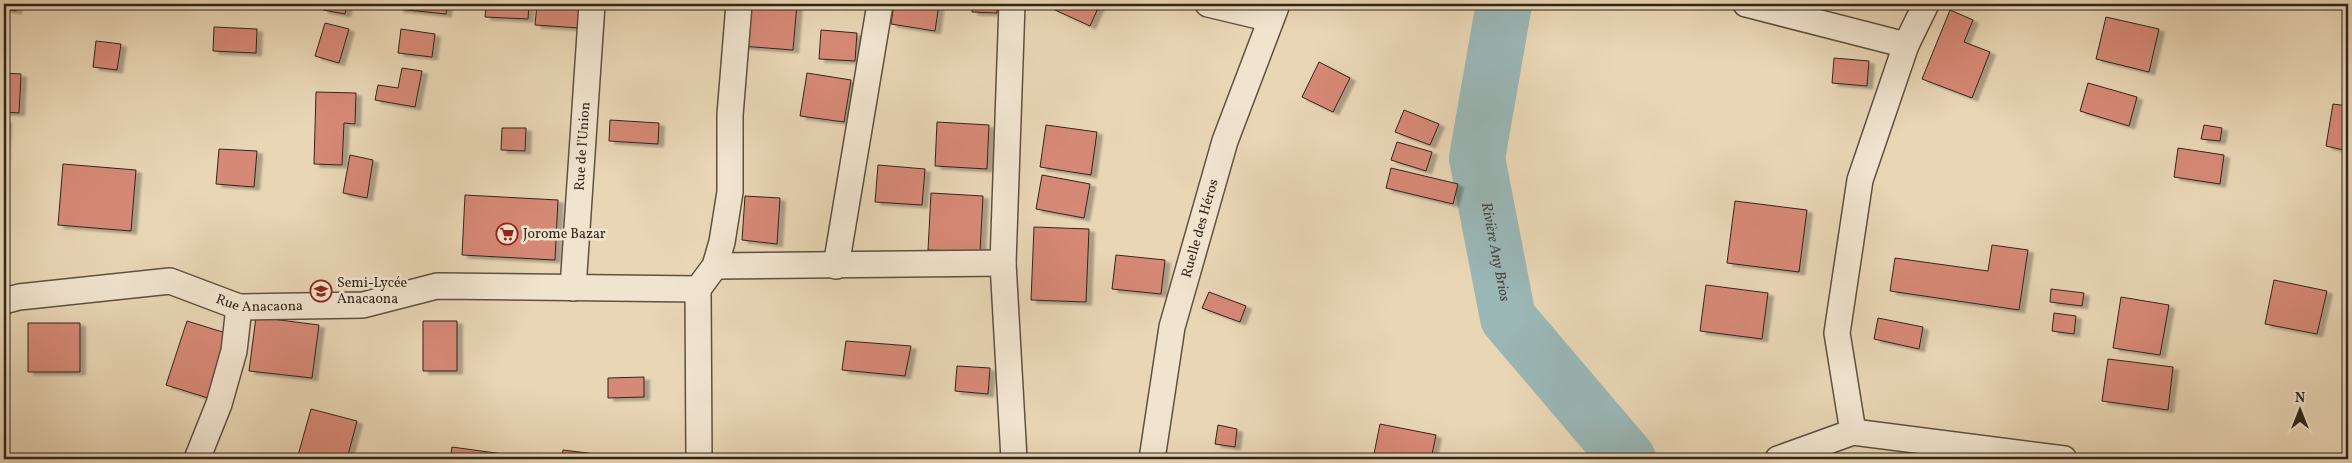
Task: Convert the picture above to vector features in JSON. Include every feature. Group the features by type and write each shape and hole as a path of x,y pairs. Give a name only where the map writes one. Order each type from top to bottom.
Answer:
{"street":[{"name":"Rue de l'Union","path":"573,288 592,4"},
{"path":"699,459 698,288 715,266 722,242 730,192 730,115 739,4"},
{"path":"836,266 880,4"},
{"path":"1012,4 1003,263 1014,459"},
{"path":"1208,4 1274,11"},
{"path":"1746,4 1906,45"},
{"path":"1853,432 1837,333 1860,180 1906,45 1926,4"},
{"name":"Ruelle des Héros","path":"1152,459 1172,327 1225,141 1274,11"},
{"path":"715,266 1003,263"},
{"name":"Rue Anacaona","path":"4,301 19,297 170,281 239,307 363,305 437,286 698,288"},
{"path":"197,459 219,404 234,351 239,307"},
{"path":"1783,458 1853,432 2064,459"}],"building":[{"path":"4,4 17,4 16,11 4,9"},
{"path":"325,4 347,4 345,14 323,10"},
{"path":"399,4 447,4 446,14 398,9"},
{"path":"472,4 529,4 528,19 485,17 486,6"},
{"path":"537,4 582,4 580,28 535,25"},
{"path":"745,4 797,4 793,50 741,46"},
{"path":"894,4 939,4 935,31 891,24"},
{"path":"972,4 997,4 997,13 972,12"},
{"path":"1055,4 1094,4 1099,6 1090,26 1053,9"},
{"path":"1950,10 1973,20 1964,42 1990,52 1972,98 1922,79"},
{"path":"2106,17 2159,29 2149,72 2096,59"},
{"path":"325,23 349,29 339,63 315,56"},
{"path":"214,27 257,29 256,53 213,51"},
{"path":"401,29 435,34 432,57 398,53"},
{"path":"821,30 857,33 855,61 819,59"},
{"path":"96,41 121,44 117,70 93,67"},
{"path":"1834,58 1869,61 1867,86 1832,83"},
{"path":"1319,62 1350,78 1333,112 1302,97"},
{"path":"402,68 422,71 415,107 375,100 378,85 398,88"},
{"path":"4,73 21,74 19,113 4,112"},
{"path":"807,73 851,80 844,122 800,116"},
{"path":"2088,83 2137,97 2129,126 2080,111"},
{"path":"316,92 356,93 355,124 344,123 342,165 314,164"},
{"path":"2333,104 2348,106 2348,151 2326,146"},
{"path":"1404,110 1439,124 1430,145 1395,132"},
{"path":"4,120 6,120 4,158"},
{"path":"610,120 659,123 658,144 609,141"},
{"path":"937,122 989,125 987,169 935,166"},
{"path":"1046,125 1097,132 1091,175 1040,167"},
{"path":"2204,125 2222,128 2220,141 2201,139"},
{"path":"502,128 526,128 525,151 501,150"},
{"path":"1397,142 1432,152 1426,171 1391,160"},
{"path":"2178,148 2224,155 2220,184 2174,177"},
{"path":"219,149 257,151 254,187 216,184"},
{"path":"350,155 373,160 367,198 343,193"},
{"path":"63,164 136,170 131,231 58,225"},
{"path":"878,165 925,169 922,205 875,202"},
{"path":"1391,168 1458,184 1453,204 1386,188"},
{"path":"1042,175 1090,184 1084,218 1036,209"},
{"path":"931,193 983,196 980,252 928,250"},
{"path":"465,195 558,200 555,260 462,255"},
{"path":"745,196 780,198 777,244 742,240"},
{"path":"1735,201 1807,210 1799,272 1727,263"},
{"path":"1034,227 1089,229 1086,302 1031,300"},
{"path":"1992,245 2028,250 2019,310 1890,291 1895,258 1988,271"},
{"path":"1116,255 1165,260 1161,294 1112,289"},
{"path":"2274,280 2327,291 2317,334 2265,324"},
{"path":"1706,285 1768,293 1762,339 1700,331"},
{"path":"2051,289 2084,293 2082,306 2050,302"},
{"path":"1209,292 1246,306 1240,322 1202,308"},
{"path":"2121,297 2169,305 2160,355 2113,348"},
{"path":"2054,313 2076,316 2074,334 2052,331"},
{"path":"256,317 319,325 312,378 249,371"},
{"path":"1878,318 1923,327 1919,349 1874,339"},
{"path":"187,321 229,334 208,398 166,385"},
{"path":"423,321 457,321 457,371 423,371"},
{"path":"28,323 80,323 80,372 28,372"},
{"path":"846,341 911,346 905,376 842,370"},
{"path":"2108,359 2173,367 2168,410 2102,401"},
{"path":"957,366 990,368 988,394 955,391"},
{"path":"644,377 644,397 608,398 608,378"},
{"path":"311,409 357,421 347,459 297,459"},
{"path":"1380,424 1436,435 1431,459 1373,459"},
{"path":"1218,425 1237,429 1235,447 1215,444"},
{"path":"2347,434 2348,459 2341,459"},
{"path":"452,447 532,458 532,459 450,459"},
{"path":"563,450 636,459 562,459"}],"waterway":[{"name":"Rivière Any Brios","path":"1504,4 1477,158 1508,318 1628,459"}],"place":[{"name":"Jorome Bazar","path":"507,234"},
{"name":"Semi-Lycée Anacaona","path":"321,291"}]}
